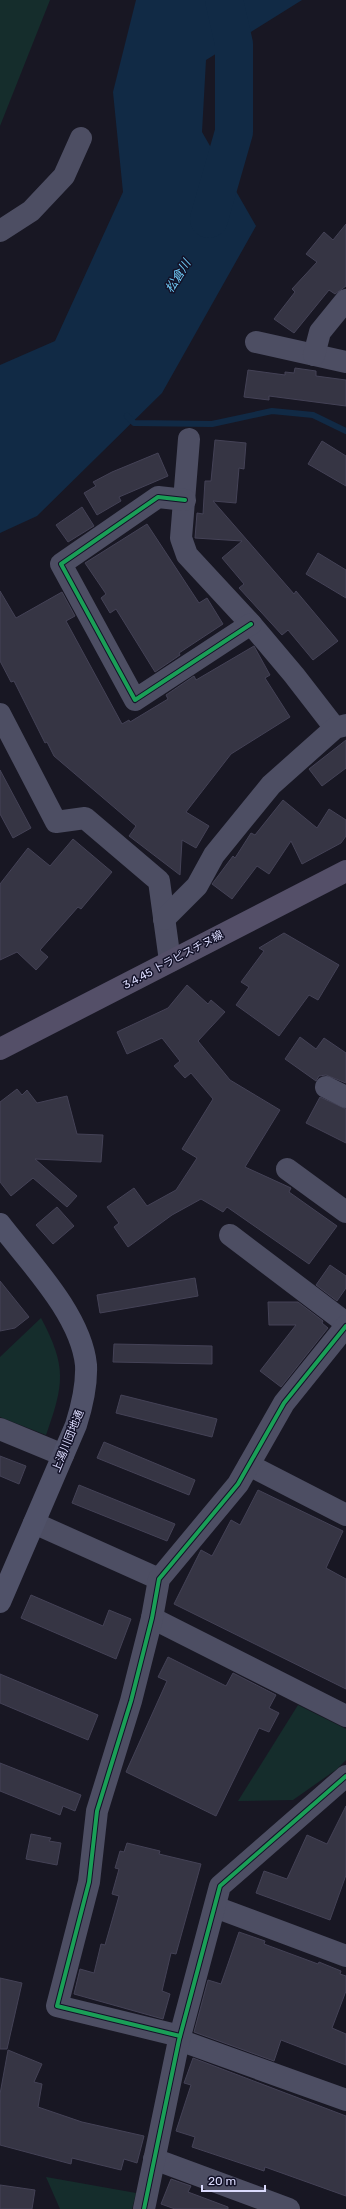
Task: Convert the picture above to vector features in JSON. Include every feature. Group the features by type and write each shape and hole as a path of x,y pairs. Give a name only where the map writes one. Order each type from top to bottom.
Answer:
{"main road":[{"name":"3.4.45 トラピスチヌ線","path":"0,1049 346,871"}],"street":[{"path":"0,231 31,211 64,176 80,138"},
{"path":"314,356 320,332 346,300"},
{"path":"256,342 346,362"},
{"path":"164,919 197,886 214,855 271,784 340,726 251,624 187,554 181,538 189,439"},
{"path":"185,500 158,497 61,564 135,700 251,624"},
{"path":"0,714 56,822 85,818 159,881 170,961"},
{"path":"326,1087 346,1097"},
{"path":"287,1169 346,1212"},
{"name":"上湯川団地通","path":"0,1224 63,1307 82,1347 86,1365 82,1406 63,1455 0,1602"},
{"path":"230,1235 346,1324 284,1403 238,1484 159,1579 152,1618 131,1701 97,1811 89,1882 57,2006 180,2038 346,2100"},
{"path":"0,1429 63,1455"},
{"path":"249,1465 346,1515"},
{"path":"34,1522 159,1579"},
{"path":"152,1618 346,1716"},
{"path":"144,2209 180,2038 220,1886 346,1776"},
{"path":"215,1907 346,1956"},
{"path":"154,2159 289,2209"}],"green space":[{"path":"0,0 50,0 0,126"},
{"path":"41,1318 55,1350 59,1363 60,1376 56,1402 46,1435 0,1417 0,1357"},
{"path":"298,1705 346,1729 346,1760 337,1769 293,1800 238,1801"},
{"path":"46,2177 136,2193 132,2209 60,2209"}],"water":[{"path":"136,0 302,0 206,60 202,132 256,226 162,393 37,516 0,533 0,365 55,341 123,192 113,92"}],"building":[{"path":"346,224 346,286 335,294 329,290 294,333 274,319 295,292 292,289 317,262 306,254 324,232 333,240"},
{"path":"295,368 316,371 316,376 346,380 346,406 269,396 269,400 244,397 248,370 285,375 285,372 294,373"},
{"path":"215,440 246,443 244,469 239,468 236,503 213,501 294,594 296,591 338,641 313,660 288,630 282,635 239,588 244,584 222,558 242,541 195,538 197,513 203,514 205,481 211,481"},
{"path":"322,441 346,456 346,486 308,464"},
{"path":"158,453 168,476 119,497 121,501 97,515 84,493 96,486 93,482 112,472"},
{"path":"82,507 94,526 68,542 56,525"},
{"path":"147,524 199,603 207,598 223,624 179,653 180,655 155,672 116,609 110,613 101,598 106,594 85,563"},
{"path":"318,553 346,570 346,598 306,574"},
{"path":"0,591 16,618 62,592 75,616 66,621 122,724 129,720 130,722 168,699 166,695 194,676 196,680 254,646 270,675 265,678 290,717 231,754 186,812 209,826 196,848 182,840 180,875 129,836 136,826 54,756 47,742 45,743 14,681 11,682 0,661"},
{"path":"346,740 346,768 322,786 309,769"},
{"path":"0,770 31,828 13,838 0,814"},
{"path":"283,800 317,828 329,809 346,820 346,836 341,843 302,864 291,841 269,874 257,866 232,899 212,884 233,856 235,858 251,833 255,835"},
{"path":"73,839 112,872 81,909 78,907 40,950 48,957 36,970 17,952 0,960 0,884 28,848 50,866"},
{"path":"284,933 339,965 318,1000 309,995 279,1036 236,1005 249,987 241,982 264,951 259,948"},
{"path":"187,985 208,1004 211,1000 225,1012 198,1041 230,1080 280,1110 245,1167 291,1188 289,1192 337,1226 309,1264 227,1207 223,1212 201,1199 172,1215 128,1247 114,1227 119,1223 107,1207 134,1188 147,1206 176,1190 197,1158 182,1149 213,1099 191,1073 185,1078 174,1066 180,1061 162,1038 127,1054 117,1032 168,1008"},
{"path":"300,1037 316,1049 324,1038 346,1053 346,1083 326,1075 319,1076 316,1081 285,1059"},
{"path":"17,1089 22,1095 27,1090 37,1103 67,1096 77,1134 103,1135 101,1162 35,1159 77,1196 67,1207 33,1178 11,1196 0,1182 0,1102"},
{"path":"320,1097 346,1109 346,1143 306,1123"},
{"path":"57,1207 74,1226 53,1244 36,1225"},
{"path":"330,1265 346,1276 346,1288 337,1301 316,1285"},
{"path":"195,1278 198,1296 100,1313 97,1295"},
{"path":"0,1281 29,1317 15,1328 0,1331"},
{"path":"268,1302 298,1302 323,1321 322,1323 328,1328 281,1387 260,1371 296,1325 269,1325"},
{"path":"114,1344 212,1346 212,1364 113,1362"},
{"path":"121,1395 217,1419 212,1437 116,1413"},
{"path":"104,1442 195,1480 189,1495 97,1458"},
{"path":"0,1456 26,1466 19,1484 0,1476"},
{"path":"79,1485 175,1524 167,1541 72,1503"},
{"path":"258,1490 343,1531 326,1568 346,1579 346,1689 174,1604 201,1550 212,1556 231,1520 240,1525"},
{"path":"31,1595 103,1626 109,1610 131,1619 116,1659 21,1618"},
{"path":"168,1657 226,1686 233,1673 276,1695 269,1708 279,1713 269,1732 259,1728 216,1816 126,1772 167,1681 158,1677"},
{"path":"0,1674 98,1715 88,1740 0,1703"},
{"path":"0,1763 81,1795 75,1811 63,1806 60,1815 0,1791"},
{"path":"346,1806 346,1875 330,1920 256,1893 264,1871 287,1879 307,1835 327,1844"},
{"path":"31,1834 51,1838 49,1841 61,1843 57,1865 26,1859"},
{"path":"127,1843 160,1851 159,1854 201,1864 176,1954 171,1953 162,1991 170,1994 163,2019 74,1994 80,1969 94,1973 101,1944 105,1945 119,1896 112,1894 119,1869 115,1868 120,1851 124,1852"},
{"path":"239,1932 265,1941 264,1944 318,1964 319,1962 341,1971 340,1974 346,1976 346,1991 332,2028 346,2034 346,2065 281,2040 274,2061 194,2032 208,1980 221,1984"},
{"path":"0,1978 22,1983 7,2049 0,2049"},
{"path":"8,2050 42,2064 34,2082 42,2084 38,2107 82,2122 144,2136 137,2163 124,2159 121,2170 72,2158 71,2164 0,2145 0,2094"},
{"path":"193,2058 346,2116 346,2196 265,2167 264,2171 192,2147 195,2137 176,2131 191,2085 184,2083"},
{"path":"171,2179 191,2186 188,2192 228,2207 228,2209 175,2209 161,2204"},
{"path":"0,2185 35,2190 32,2209 0,2209"}],"waterway":[{"name":"松倉川","path":"209,219 234,132 234,44 224,0"},
{"path":"127,416 134,423 212,424 272,411 313,415 346,431"}],"cycle path":[{"path":"185,500 158,497 61,564 135,700 251,624"},
{"path":"180,2036 57,2006 89,1882 97,1811 131,1701 152,1618 159,1579 238,1484 284,1403 346,1326"},
{"path":"144,2209 179,2040 220,1886 346,1776"}]}
